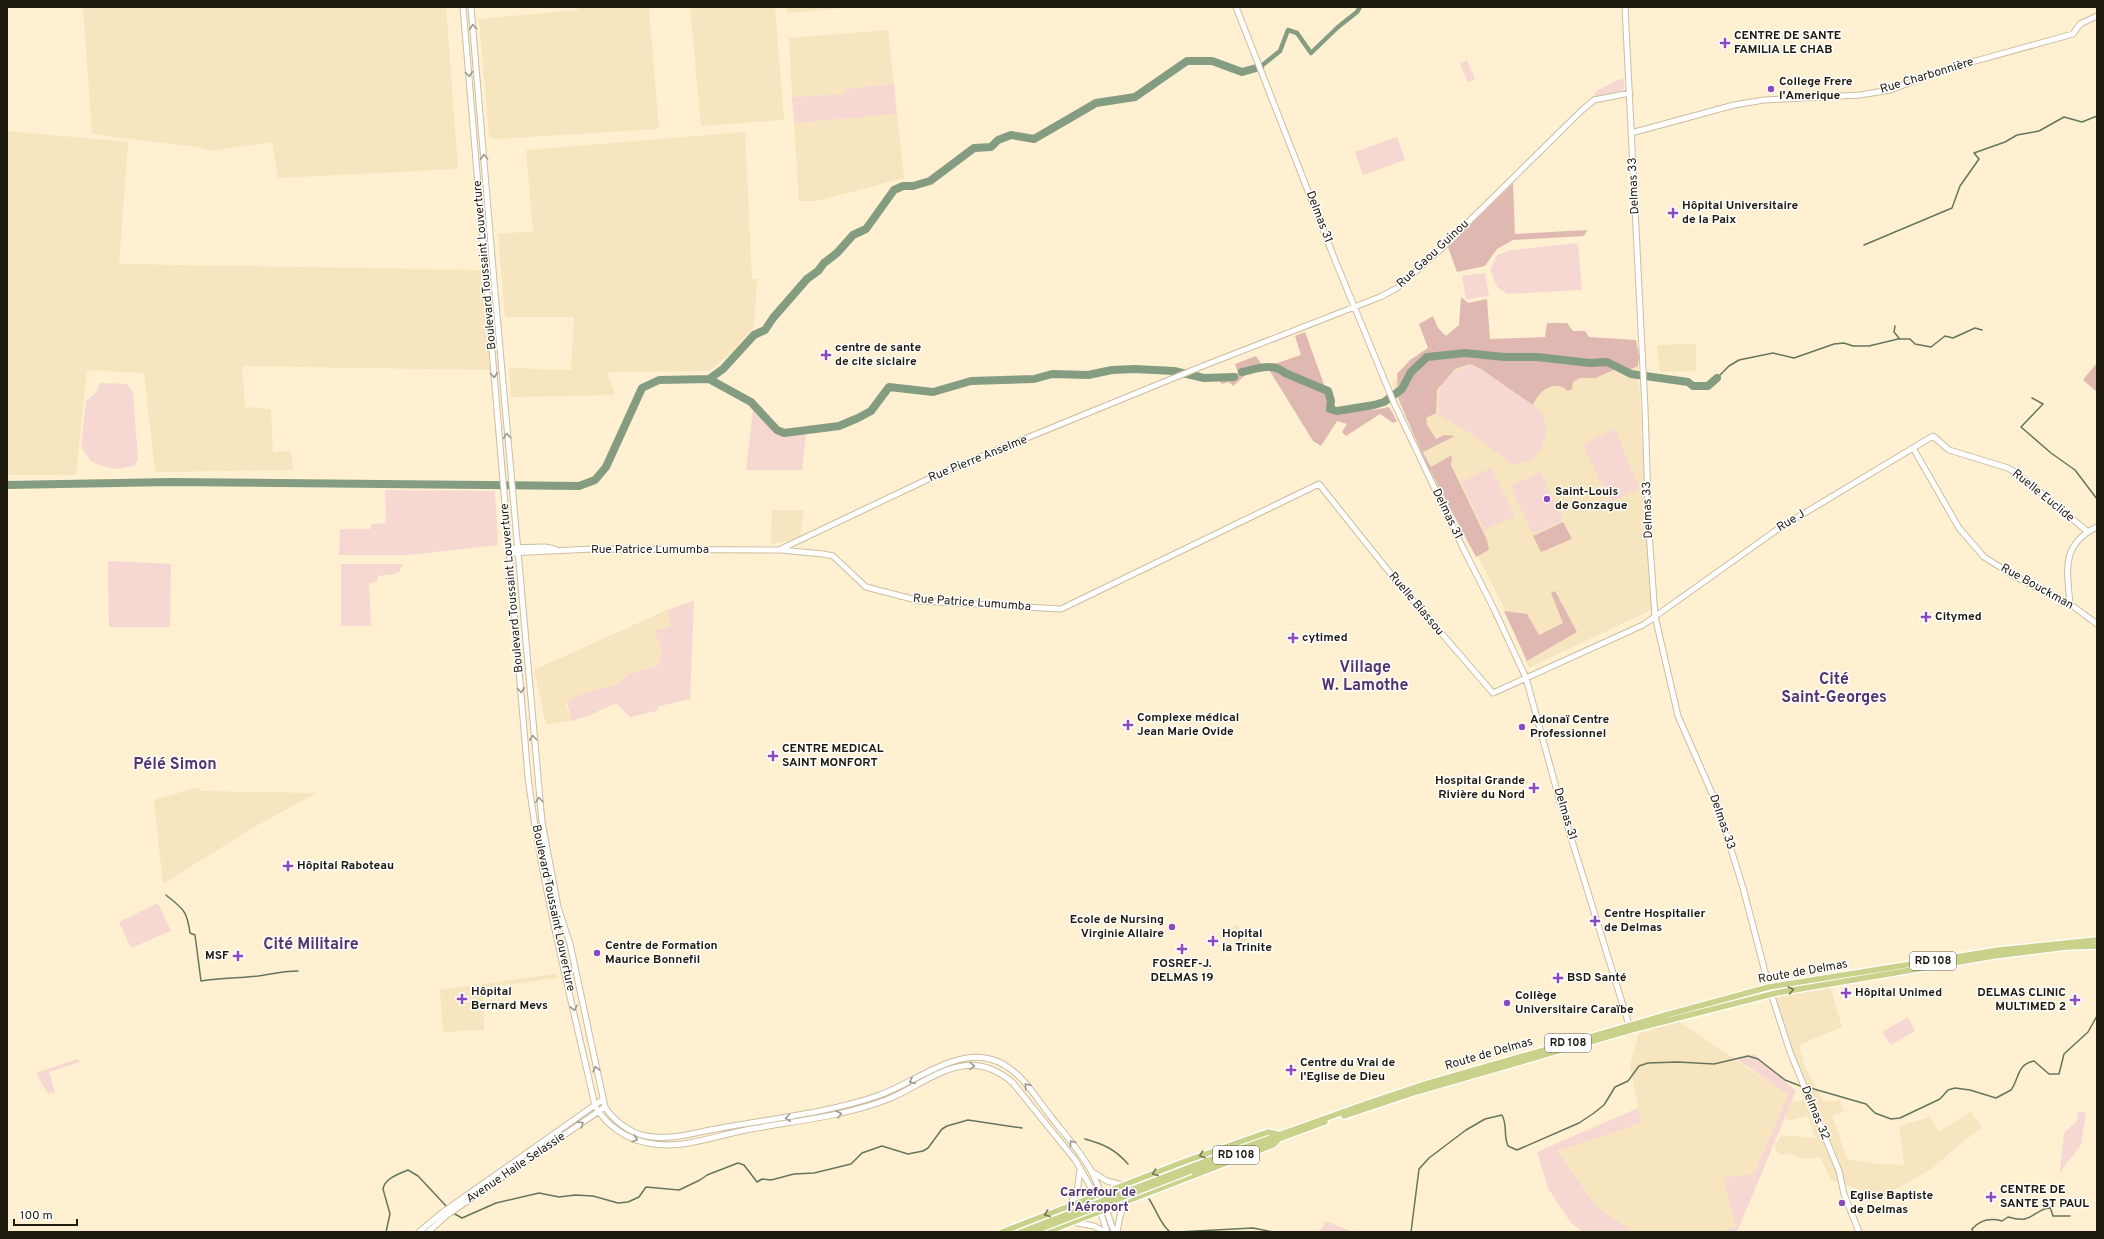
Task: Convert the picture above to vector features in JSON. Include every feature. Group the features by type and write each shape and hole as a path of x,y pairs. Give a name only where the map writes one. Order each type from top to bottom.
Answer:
{"main road":[{"name":"Route de Delmas","path":"1021,1232 1422,1085 1630,1028 1769,987 1999,950 2097,940"},
{"name":"Route de Delmas","path":"1630,1028 1774,994 1994,956 2097,946"},
{"path":"1002,1232 1098,1194 1268,1132 1280,1136 1273,1145 1047,1232"},
{"name":"Route de Delmas","path":"1033,1232 1191,1169"}],"street":[{"name":"Boulevard Toussaint Louverture","path":"463,7 528,777 550,909 595,1106 598,1112 616,1130 626,1136 647,1143 678,1144 746,1130 807,1120 870,1106 910,1090 956,1067 973,1065 986,1067 997,1072 1013,1083 1072,1155 1098,1194"},
{"name":"Boulevard Toussaint Louverture","path":"471,7 536,776 548,855 558,906 570,944 602,1100 605,1107 609,1113 631,1130 645,1136 677,1136 832,1110 882,1094 947,1063 964,1058 983,1057 1002,1064 1013,1071 1030,1088 1091,1171 1102,1211"},
{"name":"Delmas 31","path":"1236,7 1394,403 1526,678 1560,802 1630,1028"},
{"name":"Delmas 33","path":"1625,7 1643,370 1649,532 1655,616 1678,716 1720,812 1743,888 1766,977 1769,987 1774,994"},
{"name":"Rue Charbonnière","path":"1631,133 1741,104 1764,100 1860,95 1890,90 1950,68 2073,34 2080,24 2097,16"},
{"name":"Rue Gaou Guinou","path":"1196,370 1355,307 1397,288 1414,274 1532,158 1594,100 1630,93"},
{"name":"Rue Pierre Anselme","path":"780,550 941,473 1196,370"},
{"name":"Rue J","path":"1526,678 1643,625 1778,529 1933,436"},
{"name":"Ruelle Euclide","path":"1933,436 1948,450 2008,468 2018,474 2087,531"},
{"name":"Rue Bouckman","path":"1912,448 1959,528 1984,557 2016,577 2070,604 2097,624"},
{"name":"Rue Patrice Lumumba","path":"509,550 518,551 545,547 562,550 780,550 823,554 833,556 866,587 901,597 920,601 1056,610 1108,588 1319,484"},
{"name":"Ruelle Biassou","path":"1319,484 1349,523 1490,692 1495,693 1526,678"},
{"path":"2070,604 2066,569 2069,558 2078,540 2087,531 2097,527"},
{"path":"528,777 536,776"},
{"path":"1766,977 1771,983 1777,986"},
{"name":"Delmas 32","path":"1774,994 1774,1003 1790,1052 1839,1171 1844,1194 1859,1232"},
{"path":"1765,996 1771,999 1774,1003"},
{"path":"578,1027 587,1025"},
{"name":"Avenue Haile Selassie","path":"419,1232 602,1100"},
{"name":"Avenue Haile Selassie","path":"454,1207 605,1107"},
{"path":"677,1136 678,1144"},
{"path":"1069,1206 1077,1193 1080,1169"},
{"path":"1091,1171 1107,1181 1123,1186"},
{"path":"1117,1232 1120,1216 1126,1201"},
{"path":"1102,1211 1106,1232"},
{"path":"1102,1211 1114,1232"},
{"name":"Avenue Haile Selassie","path":"428,1232 445,1214"},
{"path":"1072,1222 1094,1226 1106,1232"}],"shaded area":[{"path":"83,7 446,7 458,169 278,178 272,142 211,151 197,147 92,134"},
{"path":"578,7 664,7 649,8 659,129 496,139 489,137 479,19 578,10"},
{"path":"690,7 775,7 784,120 701,126"},
{"path":"786,7 858,7 787,13"},
{"path":"888,30 894,84 845,89 845,94 792,97 789,38"},
{"path":"1467,60 1475,79 1468,82 1460,64"},
{"path":"1624,79 1624,89 1619,92 1595,97 1595,92 1618,80"},
{"path":"894,84 897,114 794,123 792,97 845,94 845,89"},
{"path":"897,114 904,178 816,201 799,201 794,123"},
{"path":"7,131 128,142 119,264 482,270 490,370 242,366 245,407 271,409 273,452 291,451 293,470 155,472 144,373 87,370 76,475 7,475"},
{"path":"745,132 752,279 757,279 754,327 730,354 709,371 607,372 615,395 511,397 509,368 571,370 574,317 505,317 498,234 533,231 526,150"},
{"path":"1397,137 1405,160 1363,175 1355,152"},
{"path":"1513,183 1515,234 1587,230 1584,236 1513,240 1497,249 1485,266 1457,272 1448,247"},
{"path":"1578,243 1582,290 1507,294 1497,287 1490,270 1497,255 1511,250"},
{"path":"1485,273 1489,296 1466,299 1462,276"},
{"path":"1461,297 1468,303 1487,299 1490,339 1545,337 1547,323 1567,323 1573,331 1585,331 1589,337 1636,340 1639,356 1638,366 1624,372 1614,370 1595,378 1580,378 1573,382 1572,389 1568,391 1563,387 1558,386 1548,388 1539,395 1533,405 1481,369 1470,364 1455,369 1437,390 1436,413 1426,418 1427,425 1436,439 1444,435 1455,436 1423,452 1431,467 1452,455 1451,465 1487,540 1489,550 1476,557 1426,463 1398,398 1397,374 1410,360 1428,348 1419,324 1433,316 1438,328 1446,336 1459,325"},
{"path":"1305,332 1330,401 1328,410 1335,414 1366,407 1373,410 1389,407 1397,421 1393,423 1380,414 1346,436 1342,432 1347,424 1337,421 1321,446 1313,441 1268,368 1249,372 1233,386 1229,382 1222,384 1218,380 1238,373 1235,364 1256,356 1263,366 1301,355 1295,336"},
{"name":"Saint-Louis de Gonzague","path":"1460,335 1487,344 1614,340 1637,343 1642,438 1655,608 1529,668 1501,601 1406,418 1392,383"},
{"path":"1696,344 1696,371 1660,372 1657,345"},
{"path":"2096,364 2097,365 2097,392 2083,380"},
{"path":"1470,365 1481,370 1513,391 1538,408 1541,412 1545,424 1545,438 1536,456 1531,460 1513,465 1469,432 1439,415 1439,396 1443,383 1452,374"},
{"path":"100,383 127,384 133,393 138,460 134,466 115,469 101,466 91,461 81,447 86,401 96,393"},
{"path":"753,409 780,435 806,433 802,470 746,470"},
{"path":"1615,429 1639,488 1611,502 1583,445"},
{"path":"1491,468 1515,516 1484,530 1461,482"},
{"path":"1540,472 1563,520 1533,534 1510,486"},
{"path":"385,490 495,491 498,545 408,555 339,555 340,529 370,529 372,524 386,523"},
{"path":"772,510 803,510 801,538 771,544"},
{"path":"1563,522 1572,539 1541,552 1533,536"},
{"path":"108,561 171,564 170,627 109,627"},
{"path":"341,564 403,564 400,571 395,574 378,576 377,582 369,583 371,626 341,626"},
{"path":"1555,591 1577,632 1527,661 1504,611 1527,614 1539,635 1563,623 1551,593"},
{"path":"694,601 690,699 660,706 656,711 630,717 618,705 614,704 588,716 571,721 567,701 586,692 616,685 629,674 658,666 662,650 654,631 671,626 667,610"},
{"path":"667,610 671,626 654,631 662,650 658,666 629,674 616,685 586,692 565,702 571,721 546,724 534,670"},
{"path":"199,787 200,791 317,793 254,827 163,884 154,800"},
{"path":"158,903 171,931 131,948 119,922"},
{"path":"1237,925 1248,939 1239,946 1228,931"},
{"name":"Hôpital Bernard Mevs","path":"556,974 557,978 483,988 484,1030 443,1032 440,990"},
{"path":"1830,986 1842,1027 1799,1045 1805,1067 1824,1102 1840,1100 1844,1112 1832,1115 1847,1159 1878,1164 1904,1165 1899,1126 1929,1117 1940,1131 1971,1112 1982,1128 1960,1144 1931,1169 1880,1197 1831,1180 1820,1157 1803,1159 1789,1154 1780,1154 1774,1147 1781,1135 1815,1138 1808,1116 1788,1121 1785,1114 1789,1101 1800,1102 1804,1099 1801,1090 1804,1089 1791,1065 1775,998 1781,995"},
{"path":"1908,1017 1915,1031 1891,1045 1882,1032"},
{"path":"1678,1021 1788,1095 1754,1174 1736,1227 1716,1232 1632,1232 1595,1205 1558,1151 1641,1123 1630,1064 1639,1033"},
{"path":"1754,1054 1796,1091 1737,1232 1716,1232 1736,1227 1724,1178 1754,1174 1788,1095 1737,1059"},
{"path":"78,1059 80,1062 49,1072 55,1092 48,1094 36,1073"},
{"path":"1638,1108 1641,1123 1558,1151 1595,1205 1632,1232 1583,1232 1571,1223 1548,1188 1537,1152"},
{"path":"2078,1111 2086,1113 2081,1145 2060,1172 2064,1133 2077,1121"},
{"path":"1326,1221 1350,1231 1319,1232"}],"waterway":[{"path":"1260,67 1280,51 1288,30 1297,33 1311,53 1338,27 1357,12 1360,7"},
{"path":"7,485 171,482 579,486 595,480 606,467 642,388 659,380 709,379 723,369 754,335 765,330 773,318 807,279 837,253 853,235 866,229 894,190 903,186 913,186 930,181 974,148 991,147 998,140 1011,135 1034,139 1096,103 1135,97 1187,61 1212,61 1242,72 1260,67"},
{"path":"1864,245 1952,208 1960,186 1979,159 1974,153 2005,142 2017,135 2039,131 2064,117 2082,122 2097,116"},
{"path":"1895,326 1894,332 1899,338"},
{"path":"1717,378 1729,366 1739,360 1773,353 1794,358 1834,344 1844,343 1853,346 1869,346 1898,339 1910,339 1915,344 1931,347 1945,336 1953,338 1975,328 1982,330"},
{"path":"1242,372 1264,367 1280,370 1328,391 1331,401 1330,409 1337,411 1384,402 1402,389 1411,372 1427,357 1465,353 1504,357 1537,357 1590,363 1607,362 1631,374 1688,382 1693,386 1708,386 1717,378"},
{"path":"709,379 751,402 777,430 784,433 839,426 858,418 871,411 889,387 933,392 971,381 1034,379 1052,374 1088,375 1112,370 1135,369 1174,371 1204,378 1234,377"},
{"path":"2032,398 2043,404 2021,427 2051,453 2075,470 2097,499"},
{"path":"166,895 186,915 190,933 195,935 201,981 298,971"},
{"path":"1807,1087 1866,1104 1875,1113 1891,1119 1900,1118 1940,1099 1948,1090 1955,1088 1970,1090 1996,1098 2011,1090 2019,1072 2024,1065 2028,1063 2034,1061 2049,1074 2059,1074 2064,1054 2088,1032 2097,1016"},
{"path":"1411,1232 1419,1169 1429,1158 1466,1130 1485,1119 1502,1115 1505,1123 1508,1146 1517,1150 1579,1123 1604,1105 1615,1087 1628,1081 1639,1066 1648,1063 1678,1062 1714,1064 1748,1056 1758,1059 1785,1080 1803,1087"},
{"path":"453,1213 462,1218 496,1203 539,1193 559,1197 575,1195 593,1196 618,1203 628,1202 639,1197 646,1187 679,1190 707,1175 738,1163 744,1165 757,1182 762,1179 771,1180 794,1174 814,1173 851,1164 862,1153 882,1146 908,1154 923,1151 928,1148 942,1129 968,1120 1022,1128"},
{"path":"1085,1139 1108,1148 1118,1154 1128,1164"},
{"path":"386,1232 390,1214 383,1189 384,1185 389,1179 408,1170 418,1176 448,1208"},
{"path":"1149,1199 1161,1221 1170,1232"},
{"path":"1973,1232 1972,1229 1982,1222 1990,1220 2002,1221 2008,1217 2016,1219 2027,1218 2043,1209 2050,1207 2053,1216 2070,1216"},
{"path":"1178,1232 1253,1228 1273,1232"}],"place":[{"name":"CENTRE DE SANTE FAMILIA LE CHAB","path":"1725,43"},
{"name":"College Frere l'Amerique","path":"1771,89"},
{"name":"Hôpital Universitaire de la Paix","path":"1673,213"},
{"name":"centre de sante de cite siclaire","path":"826,355"},
{"name":"Saint-Louis de Gonzague","path":"1547,499"},
{"name":"Citymed","path":"1926,617"},
{"name":"cytimed","path":"1293,638"},
{"name":"Complexe médical Jean Marie Ovide","path":"1128,725"},
{"name":"Adonaï Centre Professionnel","path":"1522,727"},
{"name":"CENTRE MEDICAL SAINT MONFORT","path":"773,756"},
{"name":"Hospital Grande Rivière du Nord","path":"1534,788"},
{"name":"Hôpital Raboteau","path":"288,866"},
{"name":"Centre Hospitalier de Delmas","path":"1595,921"},
{"name":"Ecole de Nursing Virginie Allaire","path":"1172,927"},
{"name":"Hopital la Trinite","path":"1213,941"},
{"name":"FOSREF-J. DELMAS 19","path":"1182,949"},
{"name":"Centre de Formation Maurice Bonnefil","path":"597,953"},
{"name":"MSF","path":"238,956"},
{"name":"BSD Santé","path":"1558,978"},
{"name":"Hôpital Unimed","path":"1846,993"},
{"name":"Hôpital Bernard Mevs","path":"462,999"},
{"name":"DELMAS CLINIC MULTIMED 2","path":"2075,1000"},
{"name":"Collège Universitaire Caraïbe","path":"1507,1003"},
{"name":"Centre du Vrai de l'Eglise de Dieu","path":"1291,1070"},
{"name":"CENTRE DE SANTE ST PAUL","path":"1991,1197"},
{"name":"Eglise Baptiste de Delmas","path":"1842,1203"}],"district":[{"name":"Village W. Lamothe","path":"1365,677"},
{"name":"Cité Saint-Georges","path":"1834,689"},
{"name":"Pélé Simon","path":"175,765"},
{"name":"Cité Militaire","path":"311,945"},
{"name":"Carrefour de l'Aéroport","path":"1098,1200"}]}
